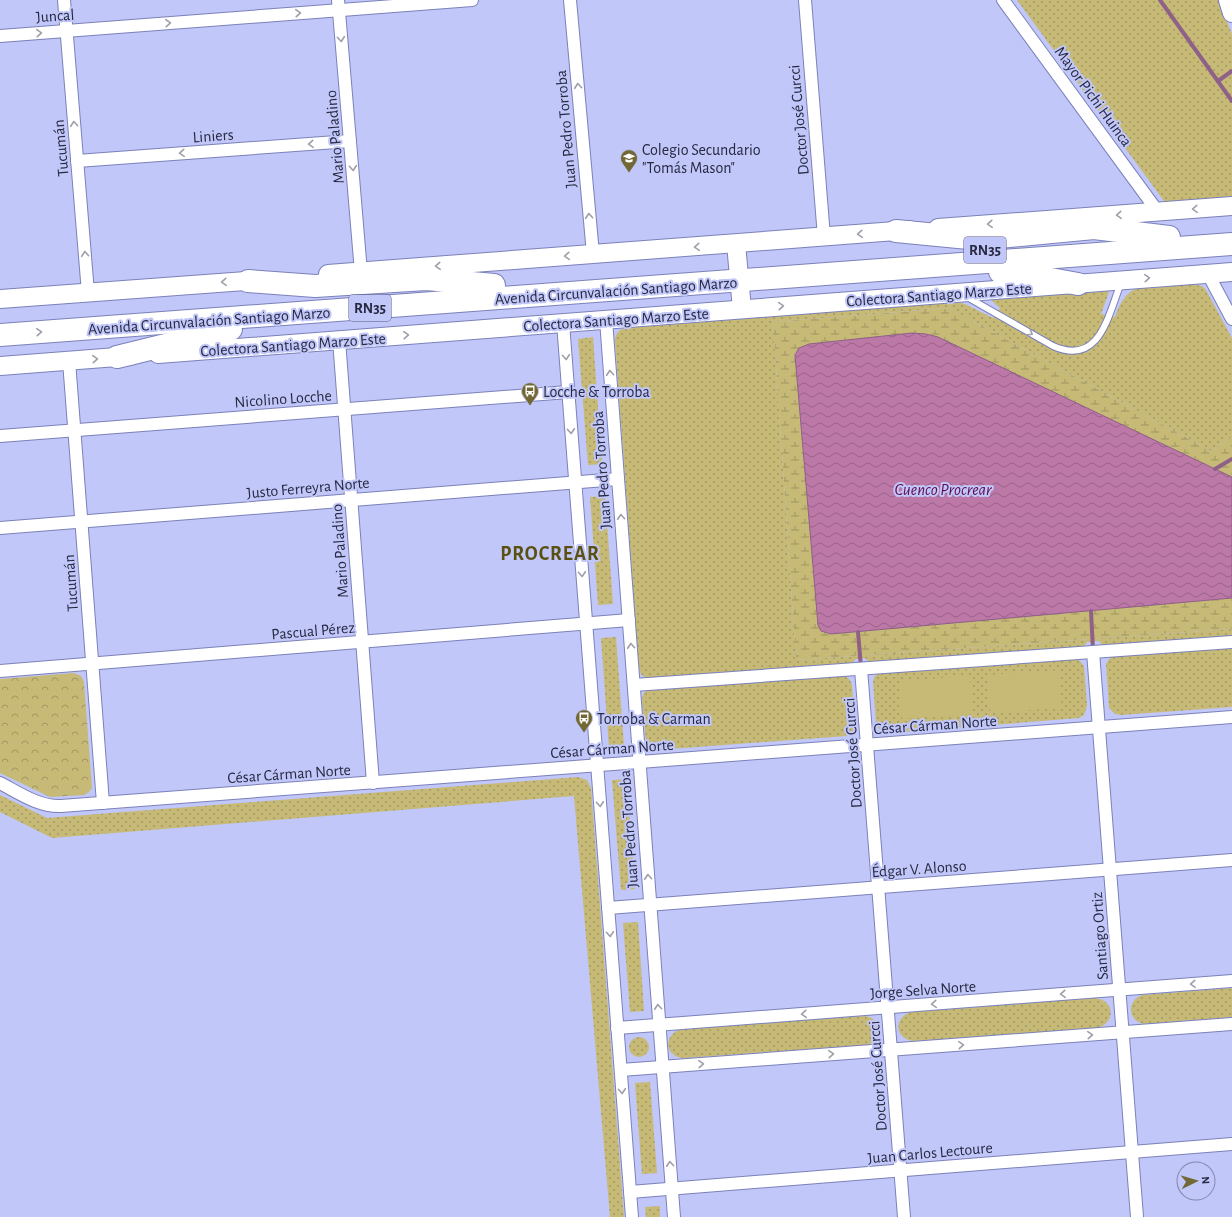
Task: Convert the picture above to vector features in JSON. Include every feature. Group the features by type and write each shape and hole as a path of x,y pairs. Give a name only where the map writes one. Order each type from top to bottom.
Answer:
{"highway":[{"path":"896,231 979,239 1094,228 1169,236"},
{"name":"Avenida Circunvalación Santiago Marzo","path":"0,335 445,302 738,274 1169,236 1232,232"},
{"name":"Avenida Circunvalación Santiago Marzo","path":"0,320 494,285 738,274 807,276 1232,244"},
{"path":"807,276 890,279 1009,272 1078,284"},
{"path":"248,280 315,286 426,279 494,285"},
{"path":"117,357 221,330 347,321 445,302"}],"street":[{"name":"Tucumán","path":"64,0 88,293"},
{"name":"Juncal","path":"0,36 339,5 472,0"},
{"name":"Juan Pedro Torroba","path":"570,0 593,254"},
{"name":"Doctor José Curcci","path":"805,0 824,237"},
{"name":"Mayor Pichi Huinca","path":"1003,0 1158,212"},
{"path":"1228,0 1232,13"},
{"name":"Mario Paladino","path":"339,5 362,272"},
{"name":"Liniers","path":"77,161 350,141"},
{"path":"0,299 1232,206"},
{"path":"736,244 742,309"},
{"name":"Colectora Santiago Marzo Este","path":"0,366 1232,272"},
{"path":"1208,274 1232,319"},
{"name":"Juan Pedro Torroba","path":"606,320 674,1217"},
{"name":"Juan Pedro Torroba","path":"563,323 632,1217"},
{"name":"Mario Paladino","path":"339,340 372,783"},
{"name":"Tucumán","path":"70,361 103,803"},
{"name":"Nicolino Locche","path":"0,436 568,392"},
{"name":"Justo Ferreyra Norte","path":"0,528 618,479"},
{"name":"Pascual Pérez","path":"0,671 629,620"},
{"path":"634,685 1232,642"},
{"name":"Santiago Ortiz","path":"1093,652 1137,1217"},
{"name":"Doctor José Curcci","path":"861,669 904,1217"},
{"name":"César Cárman Norte","path":"0,783 39,802 50,806 61,806 1232,717"},
{"name":"Édgar V. Alonso","path":"608,908 1232,860"},
{"name":"Jorge Selva Norte","path":"617,1028 1232,982"},
{"path":"621,1070 1232,1024"},
{"name":"Juan Carlos Lectoure","path":"630,1192 1232,1144"}],"lane":[{"path":"959,293 1053,346 1066,351 1071,351 1086,348 1098,338 1103,330 1122,280"}],"green space":[{"path":"1017,0 1218,0 1232,34 1232,199 1164,201"},
{"path":"1192,284 1202,286 1206,290 1232,338 1232,437 1211,451 949,308 773,322 796,660 1232,629 1232,637 1104,647 1099,641 1087,642 1083,648 871,664 865,658 856,659 850,665 646,679 641,674 639,669 615,341 619,331 626,328 957,302 965,304 993,318 1000,308 992,301 993,299 1108,291 1109,292 1101,314 1115,317 1125,297 1135,289"},
{"name":"Cuenco Procrear","path":"949,308 1211,451 1232,437 1232,629 796,660 773,322"},
{"path":"593,337 602,464 588,465 578,339"},
{"path":"605,496 613,604 598,605 590,497"},
{"path":"616,637 624,746 609,748 601,638"},
{"path":"1232,646 1232,707 1121,715 1115,714 1109,708 1106,664 1111,656"},
{"path":"1078,659 1084,666 1087,706 1084,715 1079,718 892,733 882,732 876,725 873,681 875,676 880,672"},
{"path":"1059,670 1062,708 990,713 987,675"},
{"path":"74,673 81,676 84,682 92,788 84,795 50,797 0,773 0,679"},
{"path":"845,676 850,680 852,685 855,724 854,730 847,736 657,750 651,749 646,742 642,701 643,694 647,690"},
{"path":"970,676 973,714 902,719 899,681"},
{"path":"578,777 587,780 591,788 624,1217 610,1217 574,796 52,838 0,812 0,795 47,818"},
{"path":"627,779 635,889 621,890 612,780"},
{"path":"638,922 644,1011 630,1012 623,923"},
{"path":"1232,988 1232,1017 1144,1024 1135,1019 1131,1011 1133,1002 1142,995"},
{"path":"1095,998 1106,1003 1111,1012 1108,1021 1097,1028 914,1041 907,1040 903,1037 898,1028 901,1018 912,1012"},
{"path":"864,1016 875,1021 879,1029 879,1034 876,1039 866,1045 684,1058 677,1057 673,1054 668,1045 671,1035 682,1029"},
{"path":"639,1037 646,1040 649,1047 646,1054 639,1057 632,1054 629,1047 632,1040"},
{"path":"650,1082 657,1173 642,1174 635,1083"},
{"path":"660,1206 660,1217 646,1217 645,1207"}],"water":[{"name":"Cuenco Procrear","path":"912,333 938,337 1232,477 1232,598 831,634 821,631 818,625 795,355 799,348 809,344"}],"waterway":[{"path":"1160,0 1232,101"},
{"path":"1218,81 1232,71"},
{"path":"1215,469 1232,459"},
{"path":"1091,611 1093,650"},
{"path":"858,632 861,667"}],"place":[{"name":"Colegio Secundario \"Tomás Mason\"","path":"629,173"},
{"name":"Locche & Torroba","path":"530,406"},
{"name":"Torroba & Carman","path":"584,733"}],"district":[{"name":"PROCREAR","path":"550,553"}]}
